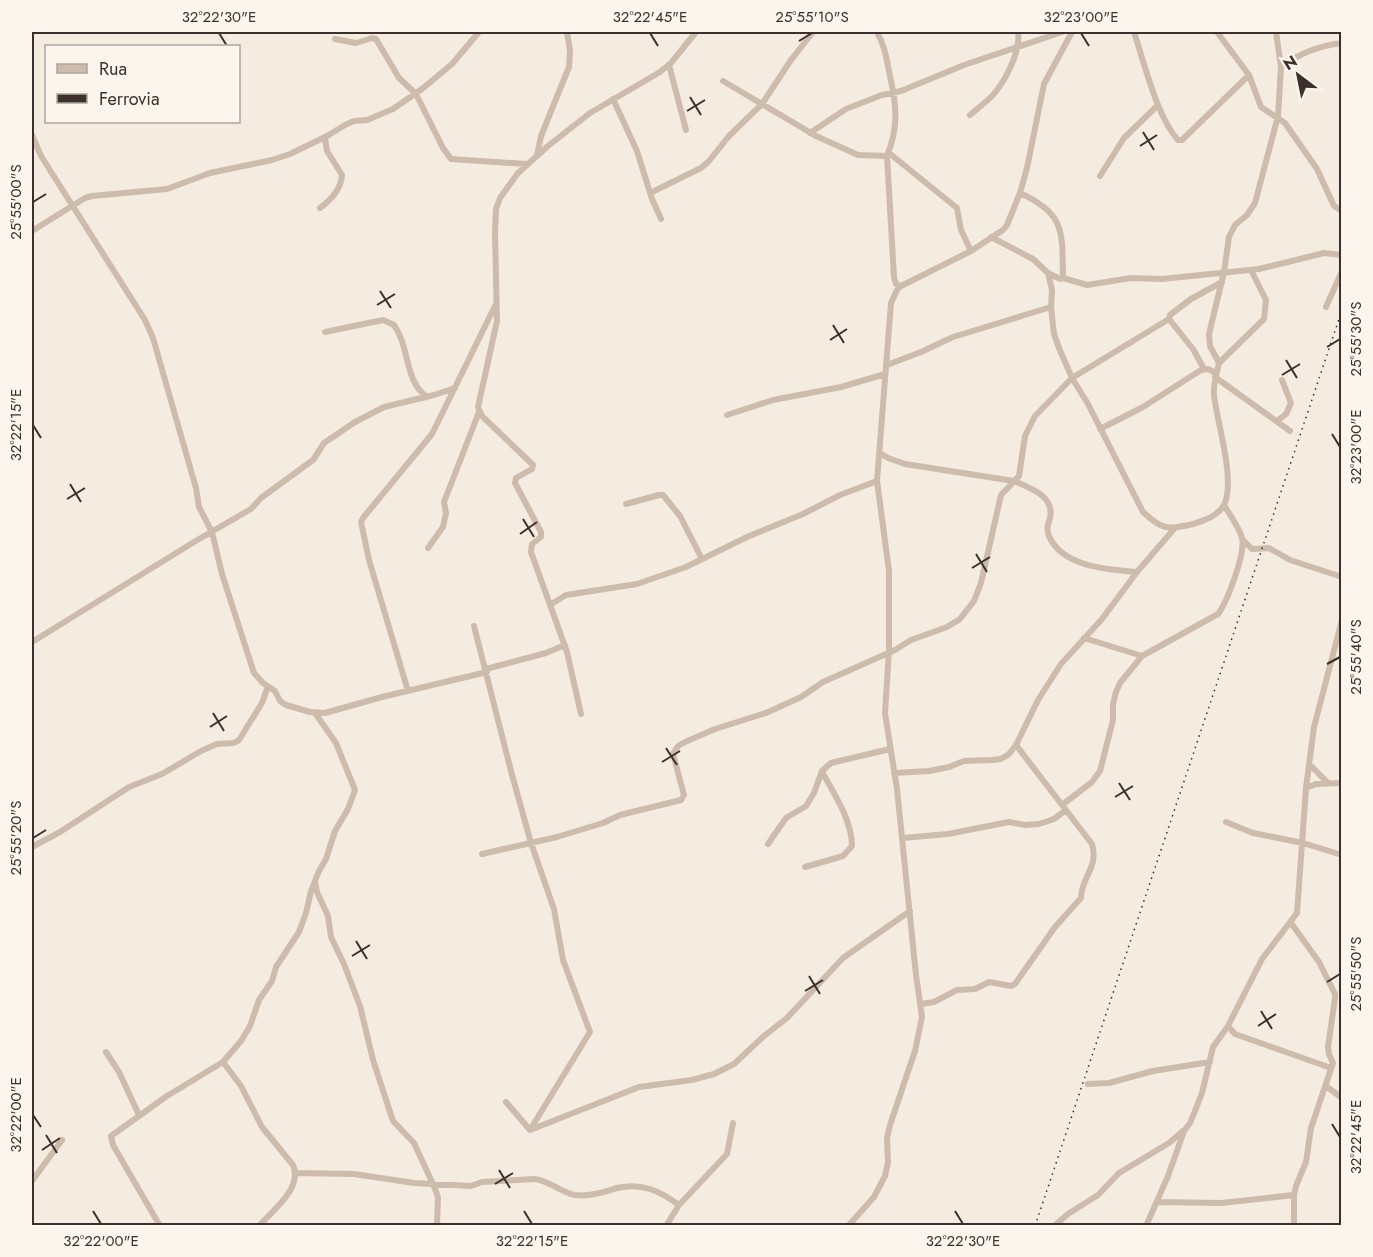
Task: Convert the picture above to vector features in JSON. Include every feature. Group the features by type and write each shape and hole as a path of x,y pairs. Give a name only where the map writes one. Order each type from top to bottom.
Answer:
{"street":[{"path":"32,231 92,196 167,189 210,173 272,160 325,138 354,121 367,120 386,112 416,94 452,64 479,32"},
{"path":"537,156 541,136 569,67 570,51 567,32"},
{"path":"428,548 442,527 446,513 444,502 479,412 478,401 494,338 498,300 496,209 506,187 537,156 590,113 669,65 696,32"},
{"path":"650,193 701,168 762,104 813,32"},
{"path":"877,32 888,56 895,93 896,121 888,154 894,277 896,284 901,286"},
{"path":"970,115 996,92 1018,47 1018,32"},
{"path":"810,133 846,109 882,95 895,93 964,65 1062,32"},
{"path":"848,1226 874,1197 885,1176 890,1125 915,1051 922,1017 903,838 885,713 889,652 889,572 877,482 891,303 894,293 901,286 970,251 1007,225 1027,168 1044,84 1072,32"},
{"path":"1134,32 1158,105 1178,140 1182,140 1249,75"},
{"path":"1217,32 1249,75 1261,107 1278,116 1285,123 1311,160 1332,201 1341,211"},
{"path":"1219,363 1210,346 1209,334 1222,282 1229,237 1235,225 1247,215 1255,203 1278,116 1281,67 1276,32"},
{"path":"335,39 356,43 376,39 399,78 416,94 451,159 528,164"},
{"path":"1281,67 1315,48 1341,44"},
{"path":"669,65 686,130"},
{"path":"723,81 810,133 858,154 888,154 957,208 961,230 970,251"},
{"path":"613,99 637,151 661,219"},
{"path":"1100,176 1124,138 1158,105"},
{"path":"32,135 41,156 137,306 153,338 196,488 199,507 212,532 222,574 257,679 275,691 280,701 286,705 325,714 486,671 565,645"},
{"path":"320,208 339,188 342,175 327,151 325,138"},
{"path":"1020,193 1045,206 1059,226 1062,239 1062,278 1052,298"},
{"path":"991,237 1033,259 1048,273 1087,285 1124,279 1162,279 1251,270 1320,253 1341,255"},
{"path":"894,773 928,771 964,761 1001,759 1009,754 1061,664 1102,619 1137,572 1174,529 1204,520 1217,513 1224,505 1228,479 1214,394 1215,375 1219,363 1264,319 1266,300 1251,270"},
{"path":"1326,307 1341,271"},
{"path":"1048,273 1054,334 1072,378 1143,512 1152,521 1174,529"},
{"path":"482,854 531,843 603,823 620,815 681,800 684,795 673,754 678,746 715,729 766,713 801,697 823,682 911,640 947,627 967,612 974,601 986,567 1001,495 1021,471 1026,436 1035,416 1072,378 1169,319 1170,315 1191,299 1222,282"},
{"path":"408,691 369,560 361,522 432,434 498,300"},
{"path":"886,365 953,337 1051,307"},
{"path":"1169,319 1193,349 1204,369 1290,431"},
{"path":"325,332 383,320 394,325 404,345 415,386 427,397"},
{"path":"1101,429 1143,407 1204,369"},
{"path":"727,415 746,411 773,400 841,387 885,374"},
{"path":"1277,421 1286,414 1291,403 1282,380"},
{"path":"32,642 251,509 261,498 313,460 324,442 355,422 384,407 454,388"},
{"path":"479,412 533,465 516,478 515,483 541,532 541,537 532,544 531,552 565,645 581,714"},
{"path":"880,453 904,464 1014,481 1039,494 1050,504 1047,525 1049,537 1064,554 1077,561 1101,567 1137,572"},
{"path":"550,605 566,595 637,585 702,559 840,495 877,482"},
{"path":"626,504 663,495 680,516 702,559"},
{"path":"1224,505 1243,540 1252,549 1269,548 1290,560 1341,577"},
{"path":"903,838 948,834 1009,822 1025,825 1039,824 1054,819 1092,782 1100,771 1113,720 1113,704 1120,683 1142,656 1218,614 1224,606 1240,558 1243,540"},
{"path":"1054,1226 1098,1195 1119,1173 1169,1143 1184,1131 1195,1111 1213,1047 1228,1026 1262,958 1297,913 1309,764 1318,707 1338,648 1341,620"},
{"path":"474,626 531,843 554,909 563,960 590,1032 530,1130"},
{"path":"1084,638 1142,656"},
{"path":"32,847 60,832 129,787 162,774 217,744 234,743 239,740 262,703 268,686"},
{"path":"160,1226 111,1140 111,1136 223,1062 241,1041 250,1026 259,1000 272,981 276,967 299,932 311,891 327,859 335,831 355,790 336,743 315,713"},
{"path":"921,1004 934,1002 957,990 975,989 989,982 1011,986 1015,984 1055,927 1081,898 1081,893 1093,867 1095,854 1092,844 1016,745"},
{"path":"768,844 786,818 806,806 814,793 822,771 831,763 890,749"},
{"path":"1309,764 1327,782"},
{"path":"805,867 843,856 852,846 848,826 822,771"},
{"path":"1306,788 1327,782 1341,783"},
{"path":"1226,822 1253,833 1303,843 1341,855"},
{"path":"315,883 328,916 330,937 344,964 360,1006 373,1060 393,1121 414,1143 438,1197 437,1226"},
{"path":"530,1130 639,1087 692,1080 714,1074 734,1064 764,1036 788,1018 843,958 910,911"},
{"path":"1291,923 1319,962 1335,994 1328,1047 1332,1065 1311,1128 1306,1162 1293,1196 1294,1226"},
{"path":"1228,1026 1235,1034 1332,1065 1341,1062"},
{"path":"1219,1038 1235,1034"},
{"path":"106,1052 119,1072 140,1115"},
{"path":"223,1062 241,1086 262,1126 293,1165 296,1173 288,1193 259,1226"},
{"path":"1088,1084 1109,1083 1153,1071 1210,1062"},
{"path":"1326,1086 1341,1098"},
{"path":"506,1102 530,1130"},
{"path":"666,1226 679,1205 727,1154 733,1123"},
{"path":"1146,1226 1184,1131"},
{"path":"32,1181 62,1140"},
{"path":"296,1173 354,1174 395,1181 471,1186 482,1182 535,1179 543,1180 564,1192 576,1195 590,1195 620,1187 637,1186 663,1194 679,1205"},
{"path":"1157,1202 1221,1203 1293,1196"}],"railway":[{"path":"1035,1226 1342,310"}]}
